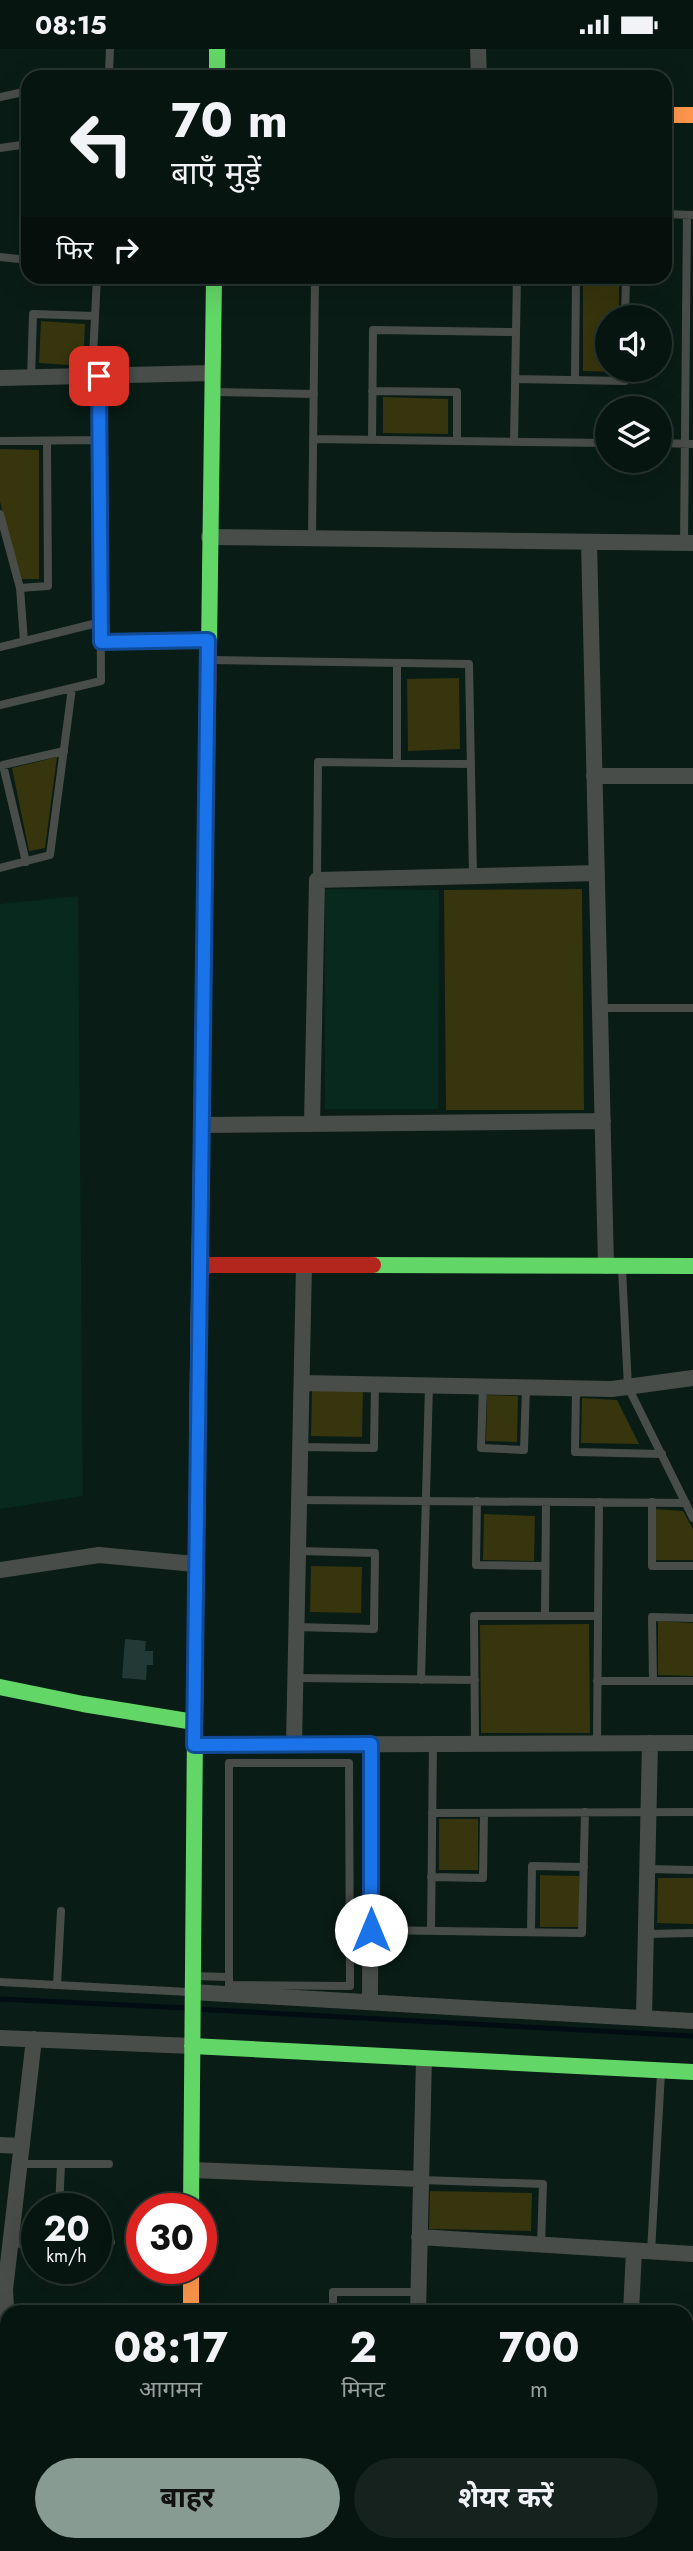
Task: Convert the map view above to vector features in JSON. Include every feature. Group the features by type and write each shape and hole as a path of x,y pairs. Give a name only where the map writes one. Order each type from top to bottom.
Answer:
{"street":[{"path":"217,49 217,70"},
{"path":"478,49 479,70"},
{"path":"672,115 693,115"},
{"path":"191,2193 195,1564 214,284"},
{"path":"0,378 212,373"},
{"path":"209,537 689,543"},
{"path":"589,542 603,1121 614,1266"},
{"path":"594,776 693,776"},
{"path":"312,1124 317,880 597,873"},
{"path":"201,1125 603,1121"},
{"path":"199,1265 693,1266"},
{"path":"293,1744 304,1265"},
{"path":"302,1383 612,1389 693,1378"},
{"path":"0,1570 99,1555 195,1564"},
{"path":"0,1687 194,1722"},
{"path":"194,1745 693,1742"},
{"path":"644,2018 650,1743"},
{"path":"370,2003 371,1744"},
{"path":"192,1990 693,2021"},
{"path":"0,2038 693,2072"},
{"path":"6,2305 4,2268 10,2244 34,2039"},
{"path":"418,2305 424,2058"},
{"path":"0,2145 22,2146"},
{"path":"191,2170 419,2179"},
{"path":"419,2237 693,2254"},
{"path":"631,2305 634,2251"},
{"path":"191,2284 191,2305"}],"lane":[{"path":"109,70 110,49"},
{"path":"0,97 21,92"},
{"path":"0,148 21,145"},
{"path":"672,214 690,215 689,543"},
{"path":"0,257 21,259"},
{"path":"0,705 101,681 101,440 96,376 97,284"},
{"path":"312,538 315,284"},
{"path":"514,442 517,284"},
{"path":"575,380 576,284"},
{"path":"625,284 625,305"},
{"path":"31,378 33,314 95,316"},
{"path":"372,440 373,330 516,332"},
{"path":"515,379 595,380"},
{"path":"372,391 457,392 457,441"},
{"path":"212,392 314,394"},
{"path":"313,439 595,443"},
{"path":"0,441 101,440"},
{"path":"20,588 48,586 47,441"},
{"path":"0,514 20,588 24,641"},
{"path":"0,647 101,622"},
{"path":"101,642 208,640"},
{"path":"207,660 469,664 473,876"},
{"path":"397,663 397,763"},
{"path":"0,868 50,855 72,688"},
{"path":"26,862 3,765 64,751"},
{"path":"317,880 318,762 471,764"},
{"path":"600,1008 693,1008"},
{"path":"614,1266 628,1387 693,1518"},
{"path":"300,1447 374,1448 375,1384"},
{"path":"421,1680 429,1385"},
{"path":"483,1386 481,1448 524,1450 526,1387"},
{"path":"576,1388 575,1452 662,1454"},
{"path":"299,1500 686,1503"},
{"path":"477,1501 476,1565 545,1566"},
{"path":"545,1616 546,1502"},
{"path":"597,1743 599,1502"},
{"path":"652,1502 652,1566 693,1566"},
{"path":"296,1627 374,1629 376,1553 298,1551"},
{"path":"475,1743 474,1616 597,1616"},
{"path":"653,1681 652,1617 693,1618"},
{"path":"295,1678 475,1680"},
{"path":"597,1681 693,1681"},
{"path":"431,1931 433,1744"},
{"path":"229,1763 349,1763 350,1986 229,1985 229,1977 229,1763"},
{"path":"371,1930 582,1933 585,1812"},
{"path":"432,1813 693,1812"},
{"path":"431,1877 483,1878 484,1813"},
{"path":"531,1932 532,1866 584,1867"},
{"path":"648,1869 693,1870"},
{"path":"57,1985 61,1911"},
{"path":"646,1934 693,1933"},
{"path":"0,1982 192,1990 229,1977"},
{"path":"651,2252 661,2070"},
{"path":"20,2164 109,2164"},
{"path":"59,2193 61,2164"},
{"path":"419,2179 543,2185 541,2245"},
{"path":"10,2244 21,2244"},
{"path":"333,2305 332,2293 418,2292"}],"shaded area":[{"path":"583,284 619,284 619,305 595,305 595,371 583,371"},
{"path":"41,321 85,324 83,366 39,363"},
{"path":"383,397 448,399 448,434 383,433"},
{"path":"0,449 39,450 39,579 18,579 0,501"},
{"path":"459,678 460,749 408,751 407,679"},
{"path":"57,757 45,848 29,851 12,768"},
{"path":"325,889 439,890 438,1109 325,1109"},
{"path":"582,889 584,1110 446,1110 444,890"},
{"path":"78,896 83,1496 0,1509 0,904"},
{"path":"312,1390 363,1391 362,1437 311,1436"},
{"path":"487,1395 518,1396 517,1442 486,1441"},
{"path":"582,1398 617,1400 639,1444 581,1443"},
{"path":"656,1509 683,1511 693,1529 693,1560 656,1560"},
{"path":"484,1514 535,1516 534,1561 483,1560"},
{"path":"311,1566 362,1567 361,1613 310,1612"},
{"path":"658,1621 693,1623 693,1676 658,1675"},
{"path":"589,1624 590,1733 481,1733 480,1625"},
{"path":"439,1819 478,1819 478,1870 439,1870"},
{"path":"540,1875 579,1876 579,1927 540,1927"},
{"path":"658,1878 693,1878 693,1924 657,1923"},
{"path":"430,2191 532,2193 531,2231 429,2229"},
{"path":"340,2303 404,2303 404,2305"}],"building":[{"path":"125,1639 146,1641 145,1651 153,1651 153,1665 147,1665 146,1680 122,1678"}],"waterway":[{"path":"0,1999 187,2008"},
{"path":"196,2009 693,2036"}],"traffic: fast":[{"path":"217,49 217,70"},
{"path":"209,647 214,284"},
{"path":"373,1265 693,1266"},
{"path":"191,2193 198,1367"},
{"path":"0,1687 194,1722"},
{"path":"192,2046 693,2072"}],"traffic: slow":[{"path":"672,115 693,115"},
{"path":"198,1367 204,958"},
{"path":"191,2284 191,2305"}],"traffic: jam":[{"path":"204,958 209,647"},
{"path":"199,1265 373,1265"}],"route":[{"path":"99,376 101,642 208,640 194,1745 371,1744 371,1930"}]}
